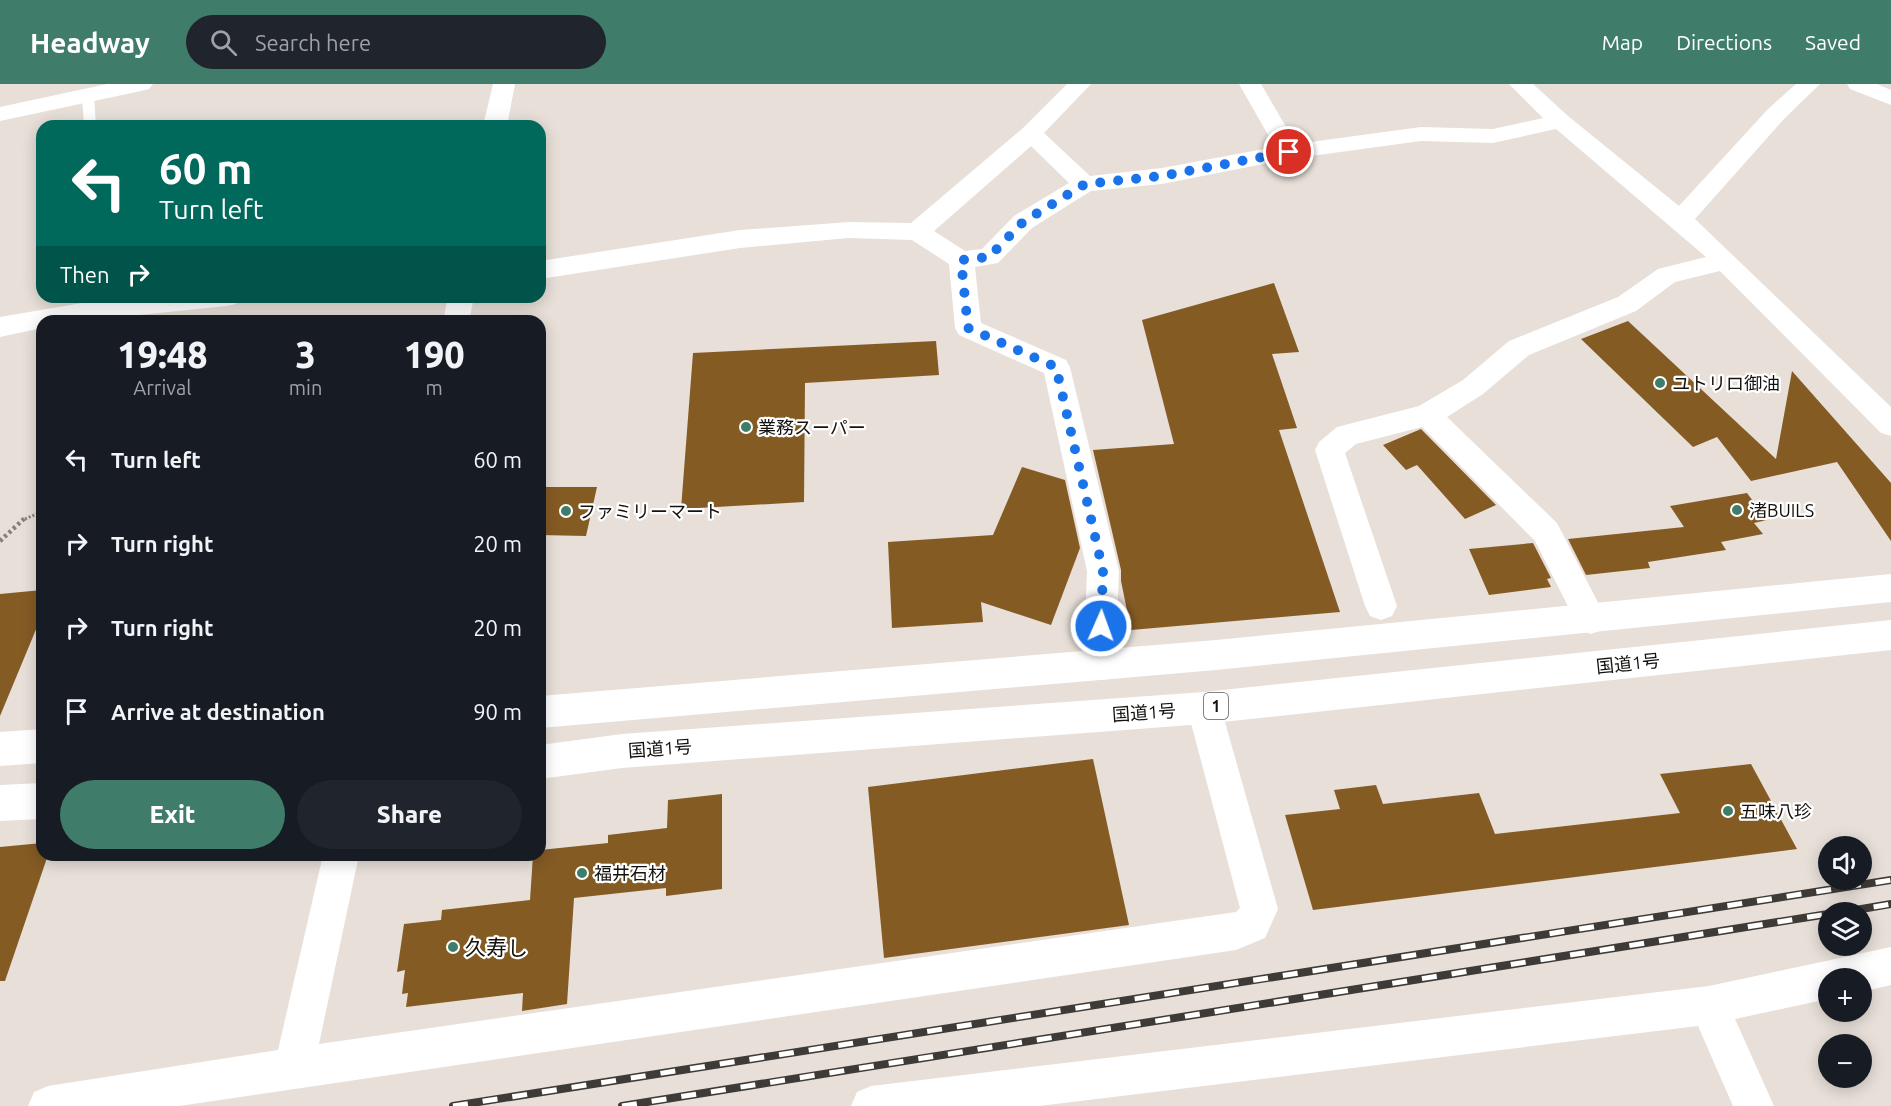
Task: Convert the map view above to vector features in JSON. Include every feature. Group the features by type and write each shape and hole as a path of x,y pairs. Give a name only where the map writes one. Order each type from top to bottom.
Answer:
{"main road":[{"path":"0,114 141,84"},
{"path":"546,712 1104,665 1591,620 1891,588"},
{"name":"国道1号","path":"546,761 622,751 1204,708 1891,635"},
{"path":"0,749 36,746"},
{"path":"0,803 36,801"}],"street":[{"path":"496,120 504,84"},
{"path":"917,232 1031,134 1080,84"},
{"path":"1250,84 1289,152"},
{"path":"1520,84 1560,121 1680,220 1891,425"},
{"path":"1680,220 1776,114 1809,84"},
{"path":"1858,84 1891,98"},
{"path":"546,269 740,239 849,230 917,232 961,260 989,257 1023,222 1085,184 1162,176 1289,152 1421,134 1493,136 1560,121"},
{"path":"1031,134 1085,184"},
{"path":"961,260 968,328 1056,367 1103,571 1101,645 1104,665"},
{"path":"1380,606 1329,450 1347,435 1427,415 1473,387 1519,348 1627,304 1667,275 1724,261"},
{"path":"62,315 98,308 157,303"},
{"path":"0,327 36,320"},
{"path":"1427,415 1546,532 1591,620"},
{"path":"48,1106 1236,931 1252,925 1259,909 1204,708"},
{"path":"294,1068 340,861"},
{"path":"1872,970 1891,966"},
{"path":"871,1106 1004,1097 1709,1005 1818,982"},
{"path":"1709,1005 1754,1106"}],"lane":[{"path":"88,96 90,120"}],"path":[{"path":"0,541 27,517 36,514"}],"building":[{"path":"1274,283 1299,352 1272,354 1297,428 1279,430 1340,612 1131,630 1121,581 1121,570 1093,450 1174,444 1142,320"},
{"path":"1628,321 1776,459 1792,371 1891,483 1891,541 1837,462 1751,481 1717,437 1693,447 1581,339"},
{"name":"業務スーパー","path":"936,341 939,375 805,383 804,502 681,509 693,353"},
{"path":"1421,429 1496,505 1465,519 1417,465 1406,470 1383,445"},
{"path":"1022,467 1065,480 1080,548 1051,625 981,602 983,622 892,628 888,542 993,535"},
{"name":"ファミリーマート","path":"546,487 597,487 586,536 546,535"},
{"path":"1747,493 1767,520 1754,523 1763,534 1721,542 1726,550 1648,562 1650,568 1586,575 1568,539 1684,527 1670,506"},
{"path":"1533,543 1551,578 1547,579 1551,587 1489,595 1469,549"},
{"path":"36,591 36,629 0,716 0,594"},
{"path":"1093,759 1129,925 884,958 868,787"},
{"path":"1751,764 1797,849 1313,910 1285,815 1340,809 1334,790 1376,785 1383,804 1479,793 1495,834 1680,813 1660,774"},
{"path":"722,794 722,889 666,896 666,888 574,898 567,1004 522,1011 523,993 406,1007 408,993 402,994 405,970 397,972 404,924 441,920 442,910 530,900 533,861 546,861 546,849 608,843 608,835 667,828 668,800"},
{"path":"36,844 36,861 46,861 5,981 0,981 0,847"}],"railway":[{"path":"453,1106 1891,880"},
{"path":"1872,907 1891,904"},
{"path":"622,1106 1818,916"}],"place":[{"name":"ユトリロ御油","path":"1660,383"},
{"name":"業務スーパー","path":"746,427"},
{"name":"渚BUILS","path":"1737,510"},
{"name":"ファミリーマート","path":"566,511"},
{"name":"五味八珍","path":"1728,811"},
{"name":"福井石材","path":"582,873"},
{"name":"久寿し","path":"453,947"}],"route":[{"path":"1101,626 1103,571 1056,367 968,328 961,260 989,257 1023,222 1085,184 1162,176 1289,152"}]}
